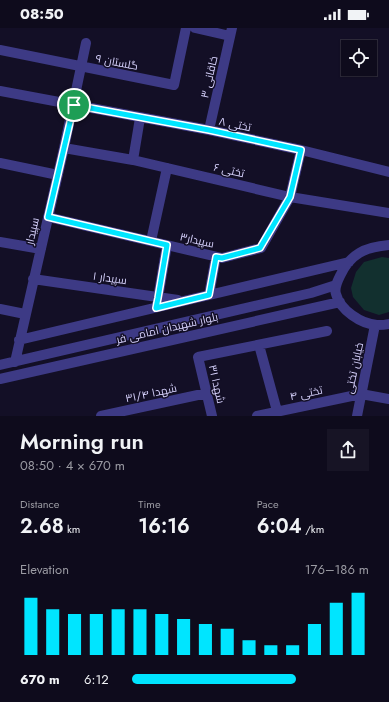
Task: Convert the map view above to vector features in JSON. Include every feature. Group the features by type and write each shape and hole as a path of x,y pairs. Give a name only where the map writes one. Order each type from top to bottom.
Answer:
{"street":[{"name":"گلستان ۹","path":"0,50 174,85 186,28"},
{"path":"195,28 231,32"},
{"name":"خاقانی ۳","path":"209,130 231,32"},
{"name":"سپیدار","path":"15,362 74,105 86,43"},
{"name":"تختی ۸","path":"0,91 209,130 301,150 389,172"},
{"path":"133,160 140,118"},
{"name":"تختی ۶","path":"64,148 133,160 290,197 389,213"},
{"name":"سپیدار۳","path":"48,217 222,258 260,248 290,197 301,150"},
{"path":"0,163 58,175"},
{"path":"152,241 167,168"},
{"path":"0,242 41,249"},
{"path":"156,308 167,245"},
{"path":"389,245 367,248 358,253 342,272 336,285 336,294 340,302 355,316 362,321 375,325 389,324"},
{"path":"209,295 216,257"},
{"path":"19,340 349,262"},
{"name":"سپیدار ۱","path":"33,280 183,301"},
{"name":"بلوار شهیدان امامی فر","path":"0,365 311,293 336,285"},
{"name":"بلوار شهیدان امامی فر","path":"0,379 340,302"},
{"path":"0,309 25,314"},
{"name":"خیابان تختی","path":"357,416 375,325"},
{"path":"277,411 259,345 328,331"},
{"name":"شهدا ۳۱","path":"212,416 198,357 259,345"},
{"name":"شهدا ۳۱/۴","path":"101,416 116,414 207,393"},
{"path":"361,394 389,399"},
{"name":"تختی ۴","path":"257,416 361,394"}],"green space":[{"path":"382,257 389,258 389,312 379,315 364,310 353,297 351,288 356,272 364,262"}],"route":[{"path":"74,105 209,130 301,150 290,197 260,248 222,258 216,257 209,295 156,308 167,245 48,217 74,105"}]}
